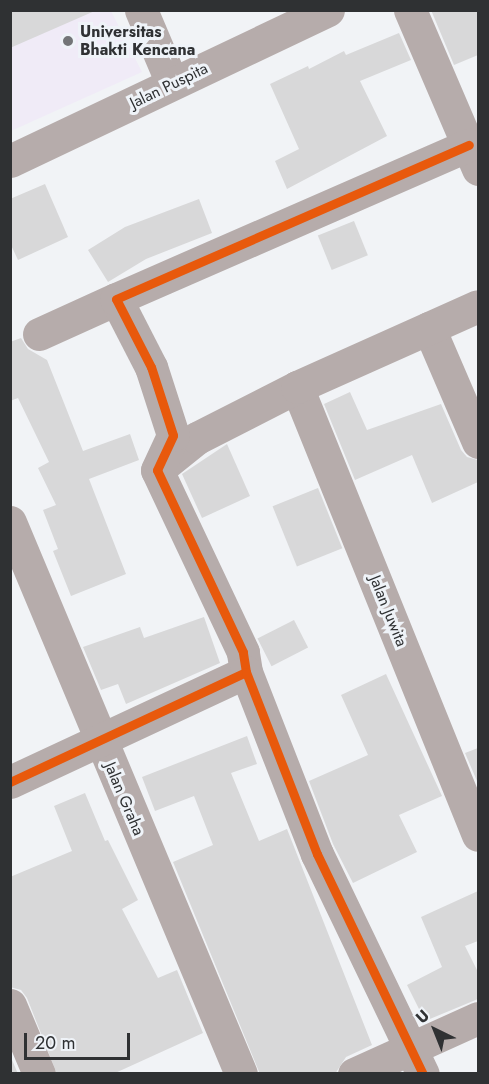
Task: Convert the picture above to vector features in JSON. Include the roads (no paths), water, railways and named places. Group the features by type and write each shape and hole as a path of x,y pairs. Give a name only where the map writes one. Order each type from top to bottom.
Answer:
{"street":[{"path":"141,10 172,84"},
{"name":"Jalan Puspita","path":"10,161 328,10"},
{"path":"39,334 116,299 474,157 410,10"},
{"path":"116,299 151,367 173,435 157,470 243,652 246,672 317,854 417,1060"},
{"path":"157,470 197,438 297,387 478,306"},
{"path":"429,328 478,442"},
{"name":"Jalan Juwita","path":"297,387 478,835"},
{"name":"Jalan Graha","path":"10,522 99,740 241,1074"},
{"path":"10,782 246,672"},
{"path":"10,1005 39,1074"},
{"path":"354,1074 417,1060 478,1018"}],"place":[{"name":"Universitas Bhakti Kencana","path":"68,41"}]}
